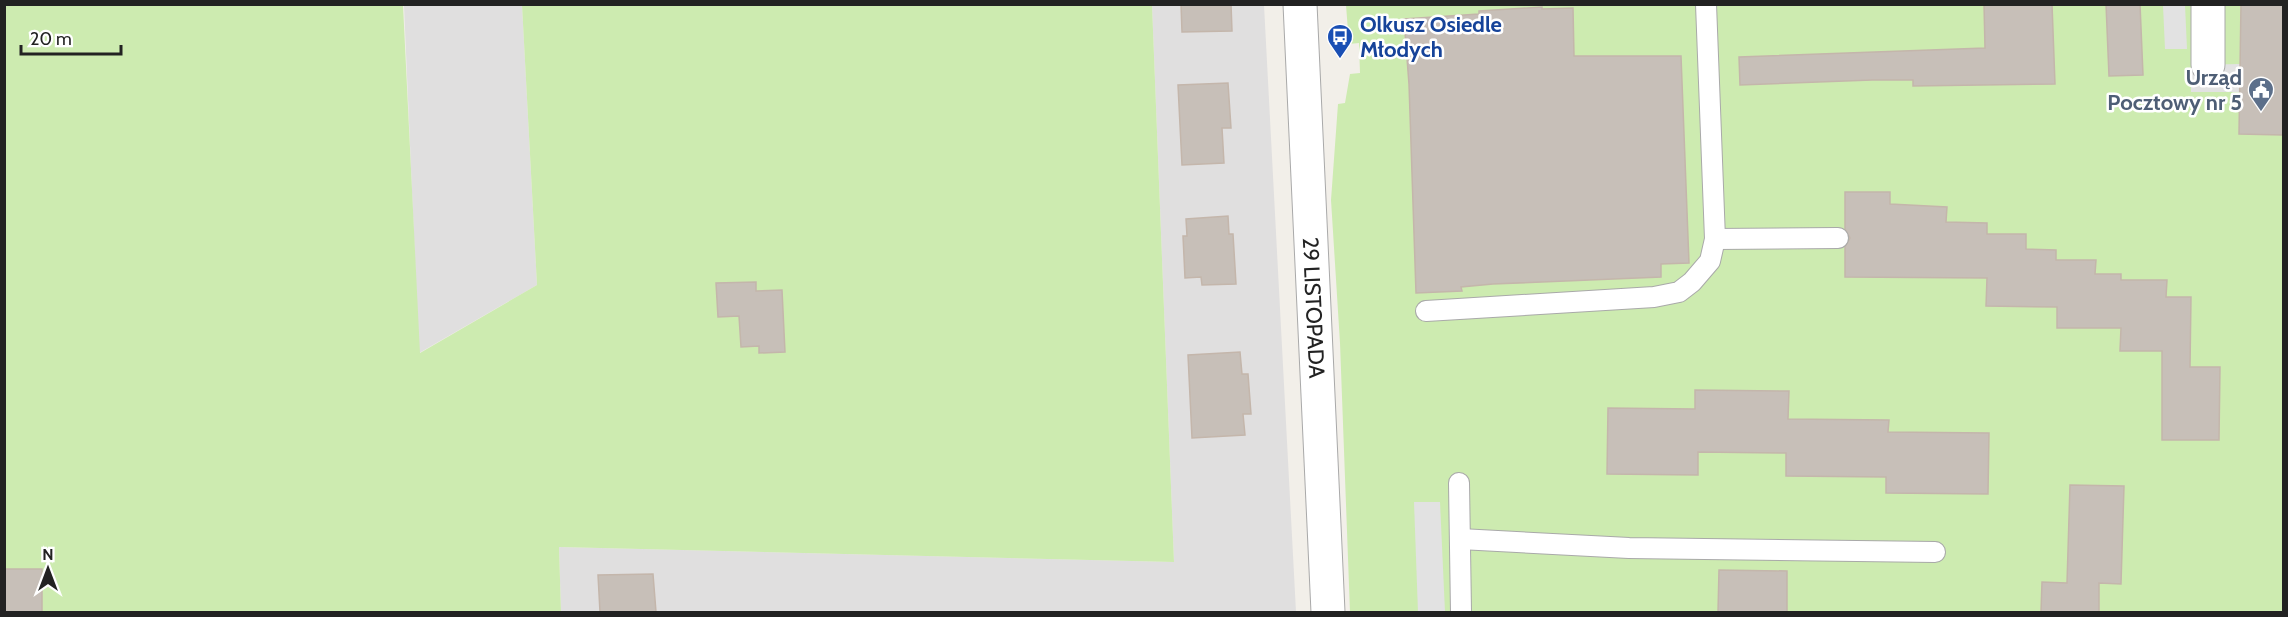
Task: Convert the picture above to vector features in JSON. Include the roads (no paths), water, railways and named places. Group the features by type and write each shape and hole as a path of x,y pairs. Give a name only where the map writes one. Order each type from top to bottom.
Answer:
{"street":[{"name":"29 LISTOPADA","path":"1300,4 1328,612"},
{"path":"2208,4 2208,65"}],"lane":[{"path":"1426,310 1642,297 1679,292 1692,282 1710,261 1715,239 1706,4"},
{"path":"1715,239 1838,238"},
{"path":"1459,483 1461,612"},
{"path":"1460,539 1629,549 1935,552"}],"place":[{"name":"Olkusz Osiedle Młodych","path":"1340,60"},
{"name":"Urząd Pocztowy nr 5","path":"2261,113"}]}
